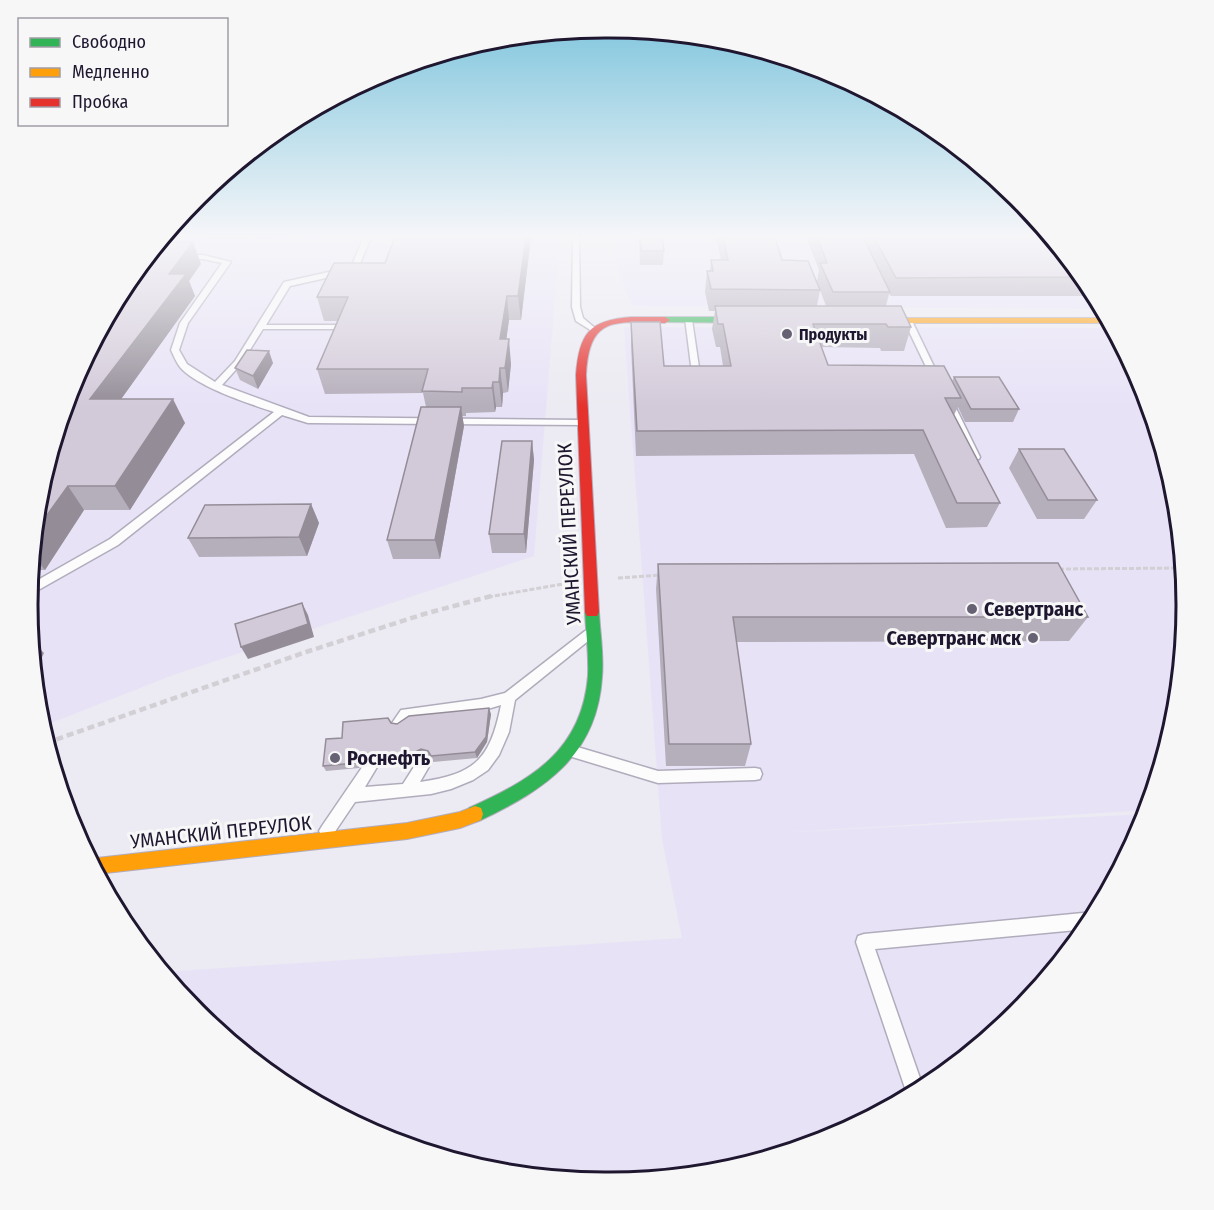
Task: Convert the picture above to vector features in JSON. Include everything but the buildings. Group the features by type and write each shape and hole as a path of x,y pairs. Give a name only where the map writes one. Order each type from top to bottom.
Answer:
{"street":[{"path":"850,321 899,318 1100,321"},
{"path":"592,329 607,322 628,320 771,321"},
{"name":"УМАНСКИЙ ПЕРЕУЛОК","path":"101,865 320,842 407,831 460,820 502,802 542,779 570,750 589,714 595,676 581,355 584,341 592,329"}],"lane":[{"path":"205,293 184,323 175,350 185,368 216,385 279,412 308,420 583,423"},
{"path":"216,385 238,362 282,293"},
{"path":"576,293 579,319 592,329"},
{"path":"899,318 982,469"},
{"path":"688,320 697,382"},
{"path":"260,327 345,327"},
{"path":"39,584 114,542 279,412"},
{"path":"399,723 406,714 458,713 509,697 592,631"},
{"path":"353,795 448,784 471,776 495,751 509,697"},
{"path":"570,750 658,777 755,774"},
{"path":"408,789 424,763"},
{"path":"320,842 370,767"},
{"path":"912,1084 864,942 1079,922"}],"shaded area":[{"path":"131,293 555,293 534,556 173,675 50,724 42,679 39,642 39,568 42,531 57,458 79,393 96,354"},
{"path":"627,293 1083,293 1093,309 632,306"},
{"path":"624,327 1104,328 1133,388 1157,458 1166,494 1175,568 1175,642 1172,679 1157,752 1137,811 776,833 1136,815 1118,856 1100,889 1081,920 1036,979 983,1032 924,1077 860,1114 826,1129 756,1153 720,1162 646,1171 568,1171 531,1168 494,1162 423,1142 354,1114 321,1096 290,1077 231,1032 172,971 682,938 662,839"}],"traffic: fast":[{"path":"665,320 759,320"},
{"path":"475,814 520,791 558,764 584,727 591,704 595,677 592,612"}],"traffic: slow":[{"path":"862,321 1100,321"},
{"path":"101,865 407,831 460,820 475,814"}],"traffic: jam":[{"path":"592,612 582,355 587,340 594,330 604,324 631,320 665,320"}],"place":[{"name":"Продукты","path":"787,334"},
{"name":"Севертранс","path":"972,609"},
{"name":"Севертранс мск","path":"1033,638"},
{"name":"Роснефть","path":"335,758"}]}
